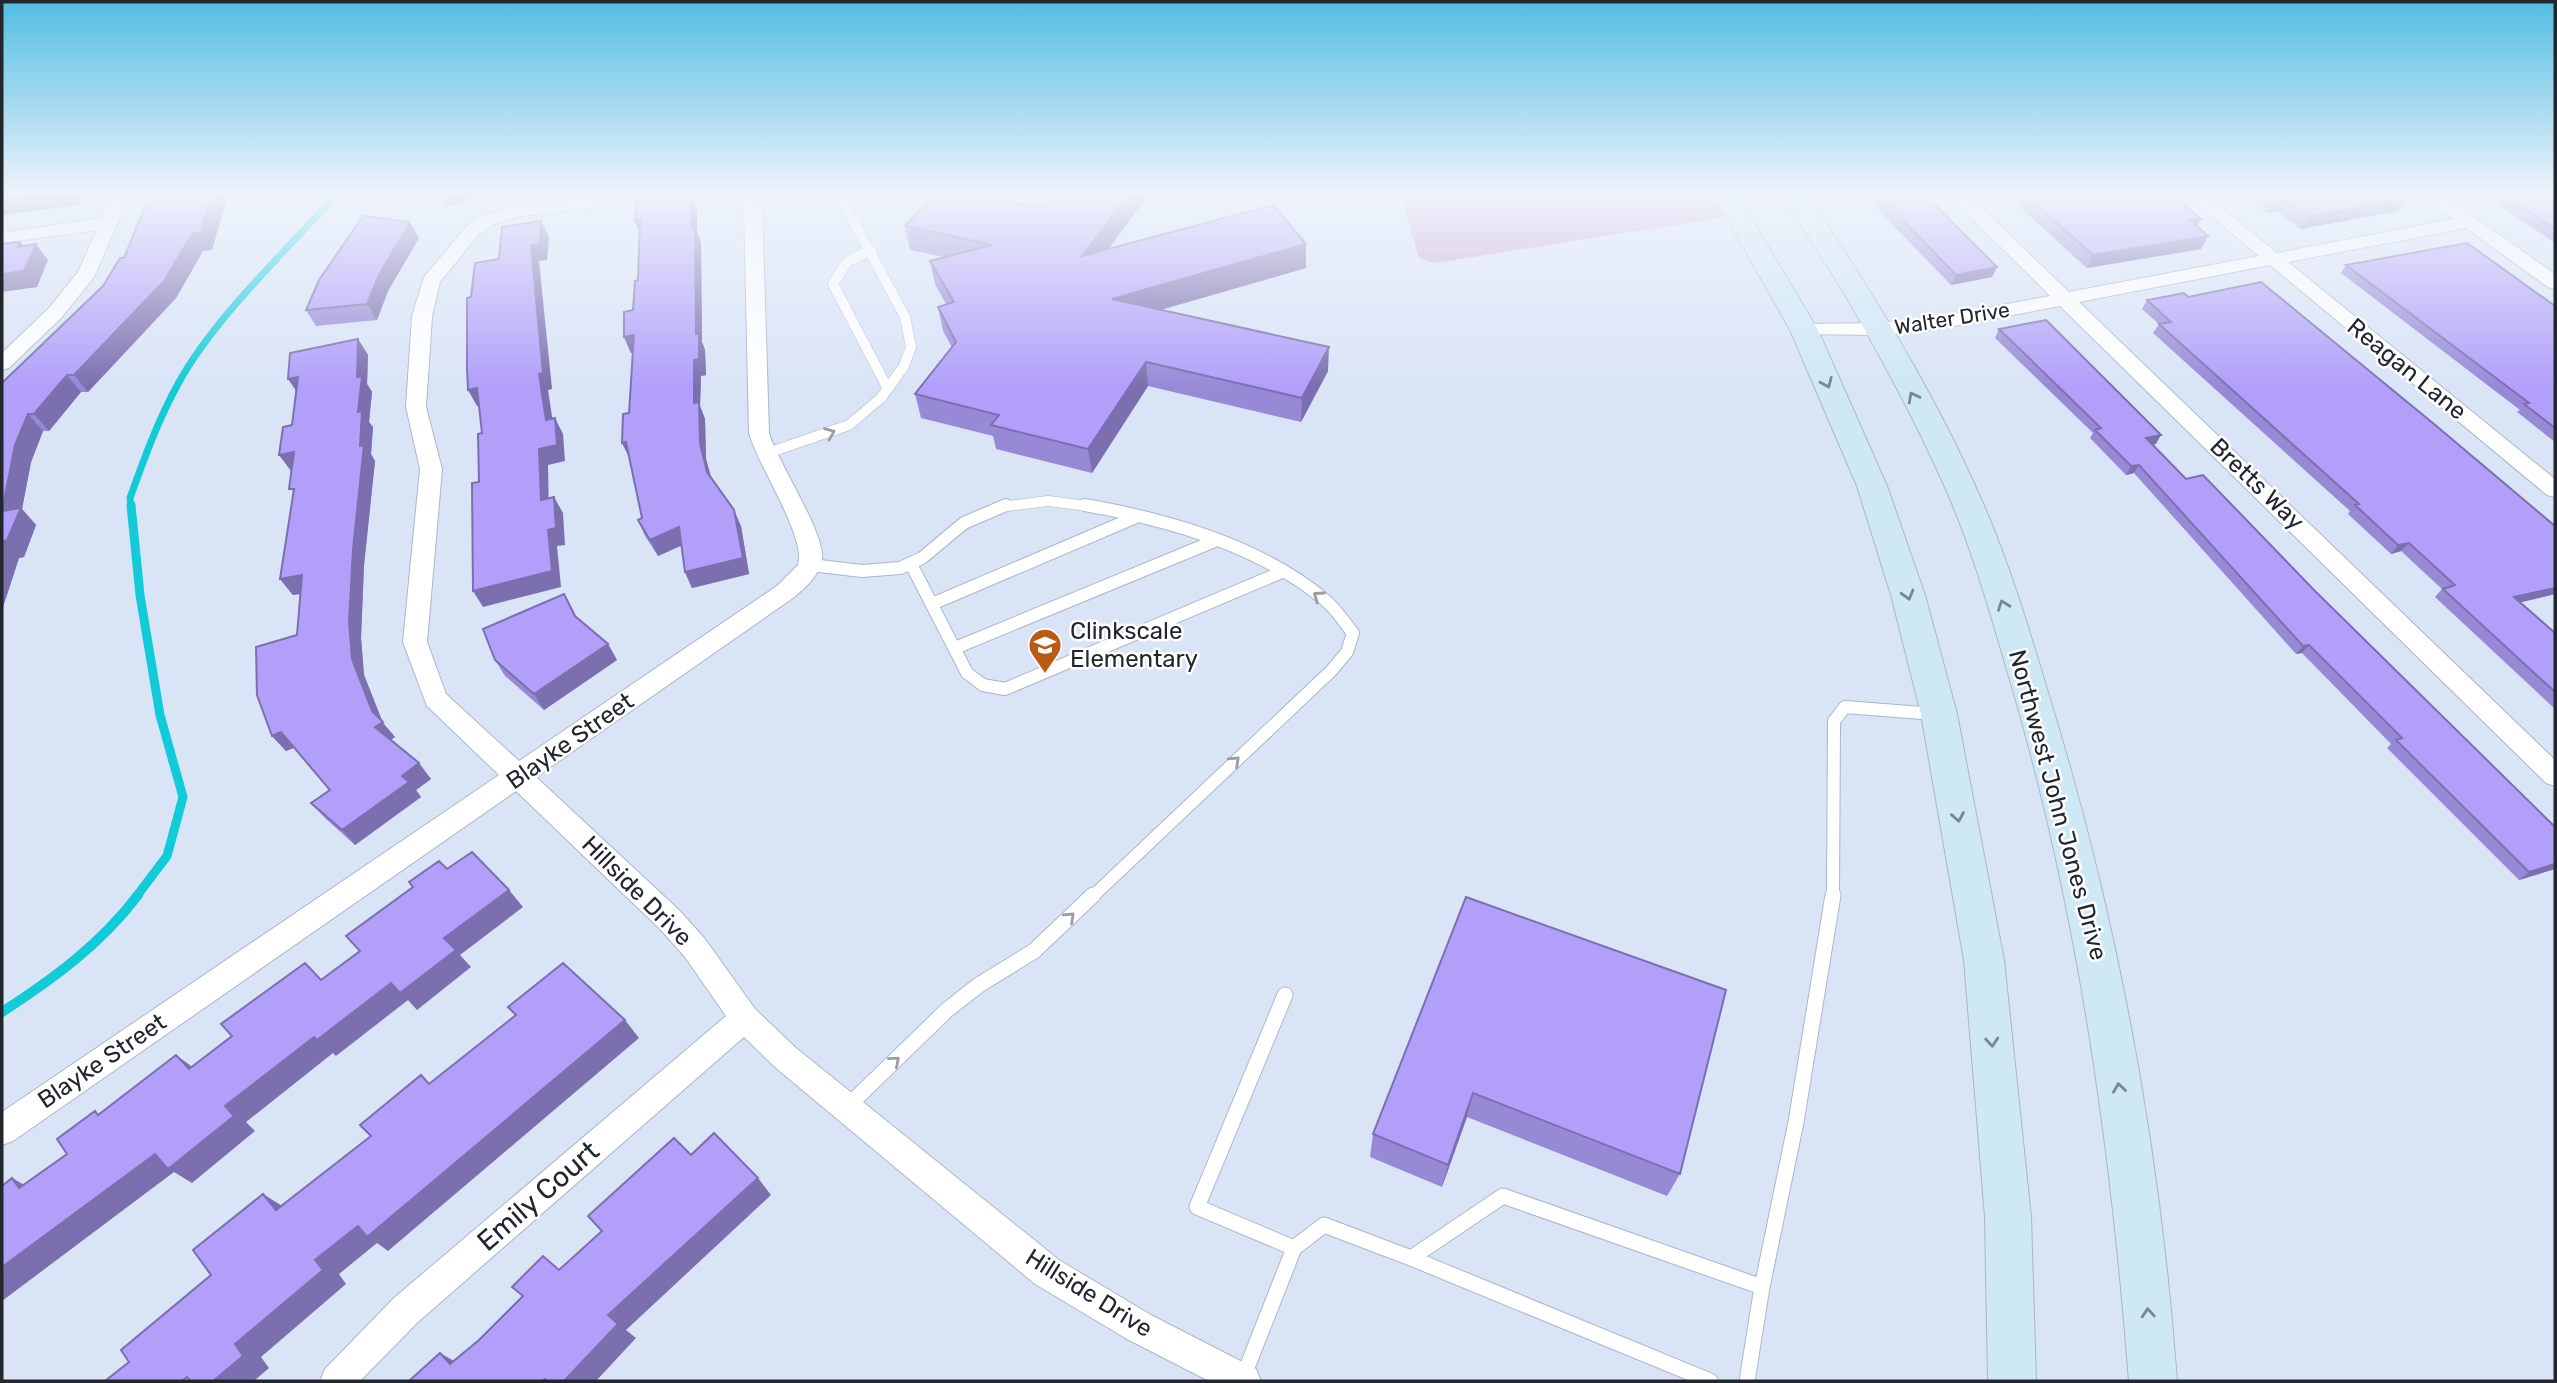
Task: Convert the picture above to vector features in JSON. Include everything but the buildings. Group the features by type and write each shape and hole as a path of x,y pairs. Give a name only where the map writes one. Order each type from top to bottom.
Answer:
{"main road":[{"path":"1763,259 1804,330 1872,486 1908,594 1939,714 1984,960 2008,1217 2012,1381"},
{"name":"Northwest John Jones Drive","path":"1834,259 1878,329 1960,485 2006,613 2045,734 2105,984 2144,1261 2152,1381"}],"street":[{"path":"2,364 71,294 87,273 93,259"},
{"name":"Hillside Drive","path":"449,259 431,281 422,316 416,407 431,469 415,642 436,699 670,920 695,948 745,1018 786,1058 1047,1272 1139,1327 1242,1381"},
{"path":"754,259 759,433 765,454 810,542 813,553 811,565"},
{"name":"Bretts Way","path":"2025,259 2555,776"},
{"name":"Walter Drive","path":"1804,330 1878,329 1938,323 2274,259"},
{"name":"Reagan Lane","path":"2274,259 2555,490"},
{"path":"2521,259 2555,283"},
{"name":"Blayke Street","path":"2,1130 785,592 811,565"},
{"name":"Emily Court","path":"337,1381 405,1310 745,1018"}],"lane":[{"path":"852,259 838,269 833,284 888,389"},
{"path":"765,454 849,425 888,389 904,366 911,347 910,331 875,259"},
{"path":"811,565 889,571 911,564 962,523 1015,503 1049,500 1136,517 1217,540 1282,572 1326,599 1353,633 1347,652 1331,671 1034,951 979,985 947,1010 846,1108"},
{"path":"932,604 1136,517"},
{"path":"955,648 1217,540"},
{"path":"911,564 967,673 983,685 1004,689 1282,572"},
{"path":"1747,1381 1762,1287 1796,1122 1833,902 1834,721 1845,707 1939,714"},
{"path":"1285,995 1197,1207 1294,1248"},
{"path":"1411,1258 1503,1196 1762,1287"},
{"path":"1242,1381 1294,1248 1324,1226 1411,1258 1710,1381"}],"shaded area":[{"path":"1421,259 1463,259 1435,263"}],"waterway":[{"path":"131,507 130,498 146,454 178,384 211,335 277,259"},
{"path":"131,505 140,595 160,715 183,797 167,856 136,897"},
{"path":"2,1012 40,987 92,945 138,895"}],"place":[{"name":"Clinkscale Elementary","path":"1045,675"}]}
